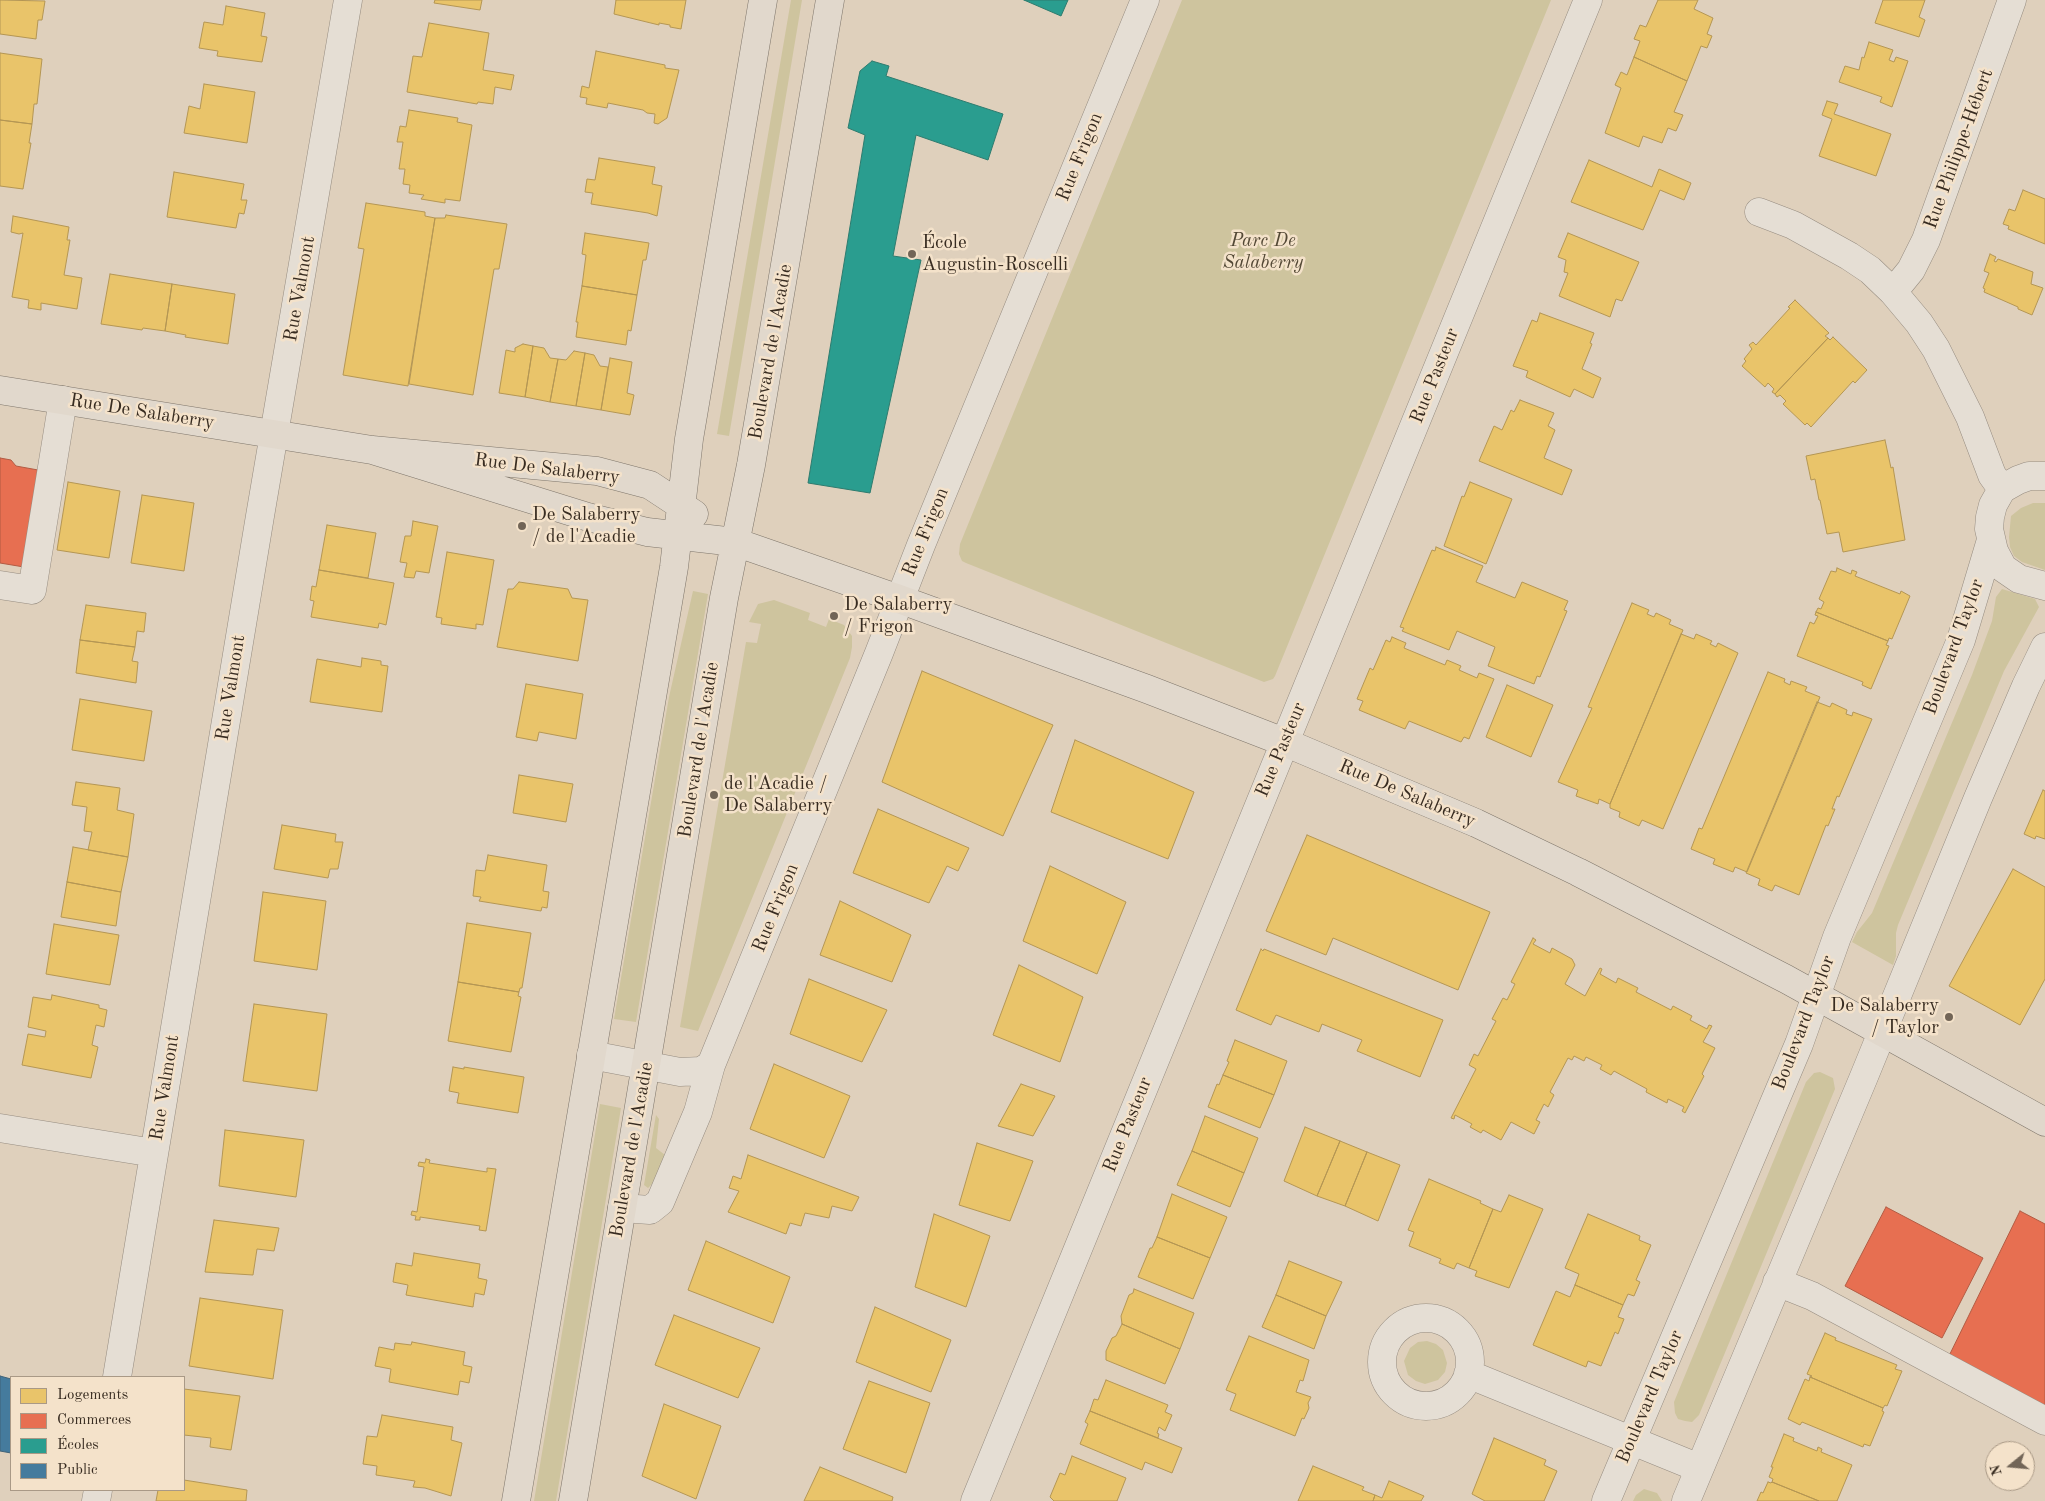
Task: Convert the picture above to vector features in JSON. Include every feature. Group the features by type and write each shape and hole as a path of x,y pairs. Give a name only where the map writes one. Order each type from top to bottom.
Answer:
{"main road":[{"path":"516,1501 679,535 689,439 764,0"},
{"name":"Boulevard de l'Acadie","path":"573,1501 724,598 751,465 830,0"},
{"name":"Rue De Salaberry","path":"0,390 372,450 597,471 650,485 735,542"},
{"name":"Rue De Salaberry","path":"372,450 588,518 647,532 735,542 899,598 1147,689 1284,742 1431,803 1528,847 1643,904 1816,996 2045,1122"}],"street":[{"name":"Rue Valmont","path":"117,1376 348,0"},
{"name":"Rue Frigon","path":"622,1208 650,1210 660,1202 698,1112 711,1065 879,653 899,598 1145,0"},
{"name":"Rue Pasteur","path":"975,1501 1588,0"},
{"name":"Rue Philippe-Hébert","path":"1893,292 1910,270 1926,240 2012,0"},
{"path":"1759,212 1792,225 1843,252 1870,270 1893,292 1919,323 1936,349 1970,417 1992,475 2002,489"},
{"path":"0,584 32,590 64,400"},
{"path":"2045,476 2029,476 2002,489 1993,505 1990,516 1991,540 1998,562 2003,568 2019,579 2045,586"},
{"name":"Boulevard Taylor","path":"1606,1501 1799,1044 1837,937 1961,640 1991,540"},
{"path":"1686,1501 1864,1078 1881,1032 2006,732 2045,647"},
{"path":"591,1055 688,1072 706,1069 711,1065"},
{"path":"0,1128 154,1152"},
{"path":"1777,1282 1812,1296 2045,1421"},
{"path":"1468,1374 1699,1468"}],"green space":[{"path":"791,0 802,0 729,436 717,434"},
{"name":"Parc De Salaberry","path":"1182,0 1551,0 1275,676 1273,679 1264,682 966,563 962,561 959,554 960,544"},
{"path":"2033,503 2045,503 2045,570 2022,562 2014,556 2010,547 2011,516 2021,508"},
{"path":"2002,589 2035,599 2039,607 2004,671 1898,925 1896,956 1893,965 1852,942 1857,932 1872,913 1972,675 1992,621 1996,597"},
{"path":"693,591 708,594 636,1022 614,1019 669,697"},
{"path":"774,600 810,613 808,620 826,627 829,619 844,625 852,636 852,647 850,658 698,1031 680,1027 746,642 757,643 761,624 749,622 758,604"},
{"path":"1820,1072 1833,1078 1835,1089 1699,1415 1692,1422 1678,1419 1675,1413 1674,1402 1806,1082 1814,1073"},
{"path":"600,1104 621,1108 556,1501 534,1501"},
{"path":"656,1115 659,1119 656,1148 665,1155 654,1182 648,1188 644,1185"},
{"path":"1427,1341 1436,1344 1443,1350 1447,1363 1445,1372 1438,1380 1425,1384 1416,1381 1408,1375 1404,1361 1410,1348 1418,1342"},
{"path":"1644,1489 1657,1493 1662,1501 1633,1501 1636,1495"}],"building: Logements":[{"path":"0,0 45,1 42,20 38,20 36,39 0,34"},
{"path":"435,0 482,0 480,10 434,3"},
{"path":"616,0 686,0 681,29 670,27 670,25 659,23 659,25 614,14"},
{"path":"1658,0 1698,0 1694,9 1713,18 1707,34 1712,36 1707,48 1701,46 1687,81 1634,57 1640,41 1634,39 1640,25 1646,27"},
{"path":"1883,0 1925,0 1919,17 1925,20 1919,37 1875,23"},
{"path":"226,6 265,13 261,36 267,37 262,62 217,56 218,51 199,48 204,22 223,25"},
{"path":"429,23 489,33 483,70 514,75 511,90 495,87 493,104 478,102 477,104 407,92 413,56 422,57"},
{"path":"1869,42 1893,50 1889,60 1894,62 1896,57 1908,61 1892,107 1880,102 1882,97 1839,82 1845,66 1859,70 1862,57 1864,58"},
{"path":"596,51 665,65 665,68 679,70 667,118 658,124 654,123 655,114 647,113 643,110 608,103 607,108 586,104 587,98 580,97 582,86 589,88"},
{"path":"0,53 42,59 37,104 34,104 32,124 0,120"},
{"path":"1634,57 1687,81 1674,112 1683,115 1676,131 1668,128 1662,143 1643,136 1639,147 1605,133 1621,88 1615,85 1621,72 1627,75"},
{"path":"204,84 255,92 247,143 184,133 189,106 200,109"},
{"path":"1827,101 1838,104 1834,114 1891,134 1876,176 1819,156 1832,119 1822,115"},
{"path":"409,110 458,118 457,122 472,125 460,201 445,199 445,203 421,199 424,195 409,193 410,185 403,184 405,169 399,169 403,142 397,142 400,126 406,127"},
{"path":"0,120 32,124 29,143 31,143 23,189 0,186"},
{"path":"599,158 655,167 652,184 662,186 657,216 591,204 593,193 585,192 587,179 595,180"},
{"path":"1589,160 1652,187 1659,169 1691,183 1684,200 1660,190 1643,230 1571,202"},
{"path":"174,172 244,184 241,200 247,200 244,214 239,213 236,228 167,217"},
{"path":"2023,190 2045,199 2045,244 2008,229 2009,226 2003,224 2009,209 2015,211"},
{"path":"366,203 425,212 425,216 435,218 408,386 343,375 364,249 358,248"},
{"path":"446,215 507,224 499,269 494,269 473,395 409,384 435,218 445,218"},
{"path":"13,216 69,227 67,240 70,240 64,275 82,278 77,309 41,303 41,310 28,308 29,300 12,297 23,233 11,232"},
{"path":"585,233 649,243 646,260 643,260 637,295 582,286 586,255 582,254"},
{"path":"1568,233 1639,262 1622,301 1616,299 1610,317 1559,296 1568,273 1564,272 1566,260 1558,257"},
{"path":"1990,254 1996,257 1994,261 1996,262 1998,259 2033,272 2031,284 2043,288 2032,315 1984,292 1985,289 1983,288 1989,273 1984,271"},
{"path":"110,274 172,284 165,331 143,328 142,330 101,324"},
{"path":"172,284 235,294 228,344 185,337 186,335 165,331"},
{"path":"582,286 637,295 631,331 628,330 626,345 576,337 578,322 576,322"},
{"path":"1795,300 1829,333 1825,336 1828,338 1775,394 1772,392 1774,389 1768,383 1765,387 1742,366 1746,361 1744,359 1752,349 1749,345 1753,342 1756,345"},
{"path":"1540,313 1594,333 1590,343 1592,344 1582,369 1601,378 1593,398 1574,389 1570,397 1526,377 1528,371 1513,366 1532,320 1537,322"},
{"path":"1833,337 1867,370 1855,383 1853,381 1811,427 1807,423 1805,425 1783,404 1786,401 1780,395 1777,397 1775,394 1828,338 1830,340"},
{"path":"523,344 533,346 525,397 499,393 506,350 515,352 515,348"},
{"path":"533,346 544,348 550,358 558,359 550,402 525,397"},
{"path":"574,351 585,353 576,406 550,402 558,359 566,360"},
{"path":"585,353 594,355 600,366 608,367 601,410 576,406"},
{"path":"610,358 632,362 627,393 634,395 630,415 601,410"},
{"path":"1520,400 1554,413 1548,426 1555,430 1544,458 1572,470 1562,495 1479,461 1494,426 1502,430 1511,410 1514,412"},
{"path":"1885,440 1891,468 1893,467 1905,540 1843,552 1839,532 1827,534 1815,479 1811,480 1806,456"},
{"path":"68,482 120,491 109,558 57,550"},
{"path":"1470,482 1512,499 1486,564 1444,546 1462,496 1464,497"},
{"path":"142,495 194,503 184,571 131,563"},
{"path":"413,521 438,526 429,573 416,571 414,578 404,577 407,563 400,562 405,536 411,536"},
{"path":"327,525 376,533 368,578 319,570"},
{"path":"1436,547 1483,566 1476,582 1515,598 1522,582 1568,601 1564,610 1567,611 1540,677 1537,676 1534,684 1488,666 1495,647 1457,631 1449,650 1402,631 1404,628 1400,627 1432,550 1435,551"},
{"path":"447,552 494,560 483,625 476,624 476,629 441,624 442,618 436,617"},
{"path":"1837,568 1851,574 1852,570 1857,572 1855,576 1900,594 1901,591 1910,596 1892,639 1889,638 1888,641 1816,612 1818,608 1821,609 1824,602 1819,599 1831,571 1836,572"},
{"path":"319,570 394,583 386,625 379,623 378,628 311,617 314,601 310,600 312,586 316,587"},
{"path":"519,582 568,589 572,598 588,600 578,661 497,647 508,589 513,589"},
{"path":"1632,603 1649,610 1647,614 1654,617 1656,613 1671,620 1669,624 1683,630 1610,804 1599,799 1598,804 1576,796 1578,790 1558,782 1592,708 1588,707"},
{"path":"86,605 146,613 144,632 137,631 135,647 80,640"},
{"path":"1816,612 1888,641 1886,645 1889,646 1871,689 1862,685 1863,682 1797,656 1810,622 1814,624 1818,616 1815,615"},
{"path":"1681,634 1694,639 1696,634 1712,641 1710,644 1716,647 1718,643 1738,653 1663,829 1642,820 1639,826 1619,817 1620,812 1610,808 1610,804"},
{"path":"1392,637 1406,643 1404,648 1445,665 1447,660 1461,666 1459,670 1477,678 1479,673 1494,679 1469,739 1464,737 1461,742 1409,721 1405,729 1359,710 1363,701 1357,699 1370,668 1373,670 1386,640 1390,642"},
{"path":"80,640 135,647 132,661 138,662 136,683 76,673"},
{"path":"362,658 381,661 381,665 388,666 382,712 310,702 317,659 361,667"},
{"path":"922,671 1053,725 1003,836 882,782"},
{"path":"1768,672 1785,679 1784,682 1790,685 1791,681 1807,687 1805,691 1820,697 1747,872 1735,867 1733,872 1713,864 1715,859 1691,849 1699,828 1702,829"},
{"path":"526,684 583,694 576,739 539,732 537,741 516,737"},
{"path":"1507,685 1553,705 1531,757 1486,737"},
{"path":"80,699 152,711 144,761 72,750"},
{"path":"1817,702 1830,707 1832,703 1847,710 1846,714 1852,716 1853,712 1872,719 1839,797 1837,796 1832,809 1835,809 1828,826 1826,825 1799,895 1775,885 1772,891 1758,885 1760,879 1746,873"},
{"path":"1075,740 1194,792 1168,859 1051,812"},
{"path":"519,775 573,784 566,822 513,813"},
{"path":"76,782 120,788 117,810 134,814 128,857 88,850 92,832 84,831 87,807 72,805"},
{"path":"2043,790 2045,791 2045,839 2036,836 2035,839 2024,834"},
{"path":"878,809 969,848 958,871 947,866 929,903 853,873"},
{"path":"282,825 336,834 335,842 343,842 338,869 330,869 328,878 274,869"},
{"path":"1307,835 1490,912 1458,990 1333,938 1326,955 1266,931"},
{"path":"73,847 128,857 121,892 67,882"},
{"path":"488,855 547,865 543,891 549,892 547,908 542,907 541,911 479,901 481,897 473,896 476,870 485,871"},
{"path":"1050,866 1126,902 1097,974 1023,941"},
{"path":"2013,869 2045,887 2045,979 2020,1025 1949,986"},
{"path":"67,882 121,892 116,926 61,917"},
{"path":"263,892 326,901 317,970 254,961"},
{"path":"840,901 911,935 892,982 820,955"},
{"path":"467,923 531,933 522,988 520,988 519,992 458,982"},
{"path":"54,924 119,935 110,985 46,974"},
{"path":"1533,938 1536,940 1533,944 1550,953 1552,948 1572,959 1575,965 1565,984 1585,996 1600,968 1602,969 1600,974 1616,983 1618,978 1638,988 1636,992 1671,1010 1673,1006 1692,1016 1690,1020 1707,1029 1709,1025 1712,1026 1703,1042 1715,1048 1702,1074 1704,1076 1685,1113 1682,1111 1684,1107 1668,1099 1667,1103 1646,1092 1647,1089 1614,1071 1611,1075 1600,1069 1602,1065 1586,1057 1584,1061 1574,1056 1572,1060 1568,1058 1550,1092 1554,1095 1548,1107 1544,1104 1536,1120 1540,1122 1534,1134 1511,1122 1501,1140 1483,1130 1481,1133 1470,1127 1472,1124 1455,1115 1454,1119 1451,1118 1476,1069 1469,1065 1474,1054 1478,1056 1496,1021 1492,1019 1503,998 1507,1000 1515,984 1511,982"},
{"path":"1261,949 1443,1020 1420,1077 1357,1051 1362,1040 1322,1024 1319,1032 1276,1015 1271,1025 1236,1010"},
{"path":"1019,965 1083,997 1060,1062 993,1035"},
{"path":"809,979 887,1010 862,1062 790,1034"},
{"path":"458,982 519,992 518,996 521,997 511,1052 448,1041"},
{"path":"52,995 99,1005 99,1008 107,1010 104,1027 96,1025 92,1045 98,1047 91,1078 22,1065 28,1034 45,1037 46,1031 28,1027 33,997 51,1000"},
{"path":"254,1004 327,1014 317,1091 243,1081"},
{"path":"1235,1040 1287,1061 1274,1095 1223,1075"},
{"path":"774,1064 850,1096 824,1158 750,1129"},
{"path":"453,1067 464,1069 464,1067 524,1077 518,1113 457,1103 459,1093 449,1091"},
{"path":"1223,1075 1274,1095 1260,1128 1208,1107 1217,1084 1219,1085"},
{"path":"1021,1084 1055,1096 1033,1136 998,1126"},
{"path":"1205,1116 1258,1138 1244,1173 1192,1151"},
{"path":"1305,1127 1340,1141 1317,1196 1284,1181"},
{"path":"225,1130 304,1140 296,1197 219,1186"},
{"path":"1340,1141 1367,1152 1345,1206 1317,1196"},
{"path":"977,1143 1033,1161 1010,1221 959,1205"},
{"path":"1192,1151 1244,1173 1230,1207 1177,1185"},
{"path":"1367,1152 1400,1165 1378,1221 1345,1206"},
{"path":"748,1155 859,1197 852,1211 832,1206 829,1218 805,1213 801,1226 790,1223 786,1234 728,1212 739,1191 729,1188 733,1176 741,1179"},
{"path":"426,1159 430,1160 429,1163 487,1172 487,1168 496,1169 486,1231 479,1230 480,1226 420,1217 420,1220 415,1220 416,1216 411,1215 412,1211 417,1212 424,1167 418,1166 419,1162 425,1163"},
{"path":"1429,1179 1481,1201 1480,1203 1493,1209 1469,1268 1457,1263 1454,1269 1439,1263 1441,1259 1409,1246 1414,1232 1408,1230"},
{"path":"1172,1194 1227,1217 1210,1258 1157,1237"},
{"path":"1509,1195 1543,1209 1509,1288 1475,1276 1477,1271 1469,1268 1493,1209 1501,1212"},
{"path":"934,1214 990,1236 966,1307 915,1287"},
{"path":"1588,1214 1640,1236 1639,1240 1651,1245 1636,1280 1640,1282 1634,1296 1628,1294 1623,1305 1575,1285 1579,1274 1565,1268"},
{"path":"214,1220 279,1228 274,1251 257,1249 253,1275 205,1272"},
{"path":"1157,1237 1210,1258 1193,1299 1138,1277 1150,1248 1152,1248"},
{"path":"706,1241 790,1277 773,1323 688,1290"},
{"path":"414,1253 480,1264 478,1278 487,1280 484,1295 475,1293 473,1307 406,1295 408,1285 393,1282 396,1263 412,1266"},
{"path":"1289,1261 1342,1282 1326,1316 1276,1295"},
{"path":"1575,1285 1623,1305 1618,1317 1624,1319 1618,1334 1615,1332 1601,1366 1588,1361 1586,1367 1533,1345 1556,1291 1570,1297"},
{"path":"1134,1289 1194,1313 1180,1349 1122,1324 1121,1316 1129,1295 1133,1293"},
{"path":"1276,1295 1326,1316 1314,1349 1262,1327"},
{"path":"200,1298 283,1310 273,1379 189,1366"},
{"path":"875,1307 951,1340 931,1392 856,1362"},
{"path":"674,1315 760,1348 738,1398 655,1365"},
{"path":"1122,1324 1180,1349 1165,1384 1106,1360 1106,1351"},
{"path":"1825,1333 1836,1338 1835,1340 1897,1365 1895,1369 1902,1371 1887,1406 1885,1405 1883,1408 1810,1377 1812,1376 1807,1374"},
{"path":"1249,1336 1309,1360 1303,1381 1300,1380 1296,1392 1311,1397 1308,1403 1309,1408 1304,1419 1302,1418 1295,1436 1230,1410 1236,1394 1226,1390"},
{"path":"412,1342 465,1352 463,1365 472,1367 469,1383 460,1381 458,1395 389,1382 391,1369 375,1366 379,1347 394,1350 395,1343 411,1345"},
{"path":"1810,1377 1883,1408 1882,1411 1884,1412 1870,1446 1864,1444 1863,1447 1802,1422 1800,1425 1788,1419 1805,1379 1809,1381"},
{"path":"1106,1380 1168,1405 1165,1412 1172,1415 1165,1431 1159,1427 1158,1438 1090,1411 1094,1399 1098,1400"},
{"path":"869,1381 930,1403 906,1473 843,1449"},
{"path":"185,1389 240,1396 231,1450 210,1447 211,1438 185,1435"},
{"path":"664,1404 721,1426 696,1499 642,1476"},
{"path":"1090,1411 1182,1448 1172,1473 1145,1462 1142,1470 1080,1444 1088,1424 1085,1422"},
{"path":"382,1415 453,1427 451,1440 462,1443 451,1496 425,1488 413,1487 415,1481 376,1475 377,1466 363,1464 367,1436 377,1437"},
{"path":"1784,1434 1794,1438 1793,1441 1817,1451 1818,1447 1822,1449 1821,1452 1852,1465 1837,1501 1819,1501 1772,1482 1773,1479 1769,1477 1773,1467 1771,1467"},
{"path":"1494,1438 1546,1460 1544,1465 1557,1471 1544,1501 1485,1501 1472,1494"},
{"path":"1072,1456 1126,1478 1117,1501 1054,1501 1050,1497 1060,1473 1065,1475"},
{"path":"1313,1466 1364,1487 1362,1490 1375,1495 1373,1501 1298,1501"},
{"path":"820,1467 893,1497 892,1501 804,1501"},
{"path":"185,1480 247,1490 246,1501 156,1501 158,1491 185,1491"},
{"path":"1389,1481 1424,1496 1421,1501 1373,1501 1375,1495 1382,1498"},
{"path":"1768,1482 1772,1482 1819,1501 1757,1501"}],"building: Commerces":[{"path":"0,458 11,460 16,466 38,470 30,568 0,563"},
{"path":"1886,1207 1983,1258 1942,1338 1845,1286"},
{"path":"2020,1211 2045,1224 2045,1415 1946,1362"}],"building: Écoles":[{"path":"1024,0 1068,0 1061,16"},
{"path":"872,61 889,66 886,76 1003,114 988,160 916,135 893,256 921,260 870,493 808,483 865,135 848,128 860,71"}],"building: Public":[{"path":"0,1376 10,1379 10,1453 0,1451"}],"place":[{"name":"École Augustin-Roscelli","path":"912,254"},
{"name":"De Salaberry / de l'Acadie","path":"522,526"},
{"name":"De Salaberry / Frigon","path":"834,616"},
{"name":"de l'Acadie / De Salaberry","path":"714,795"},
{"name":"De Salaberry / Taylor","path":"1949,1017"}]}
